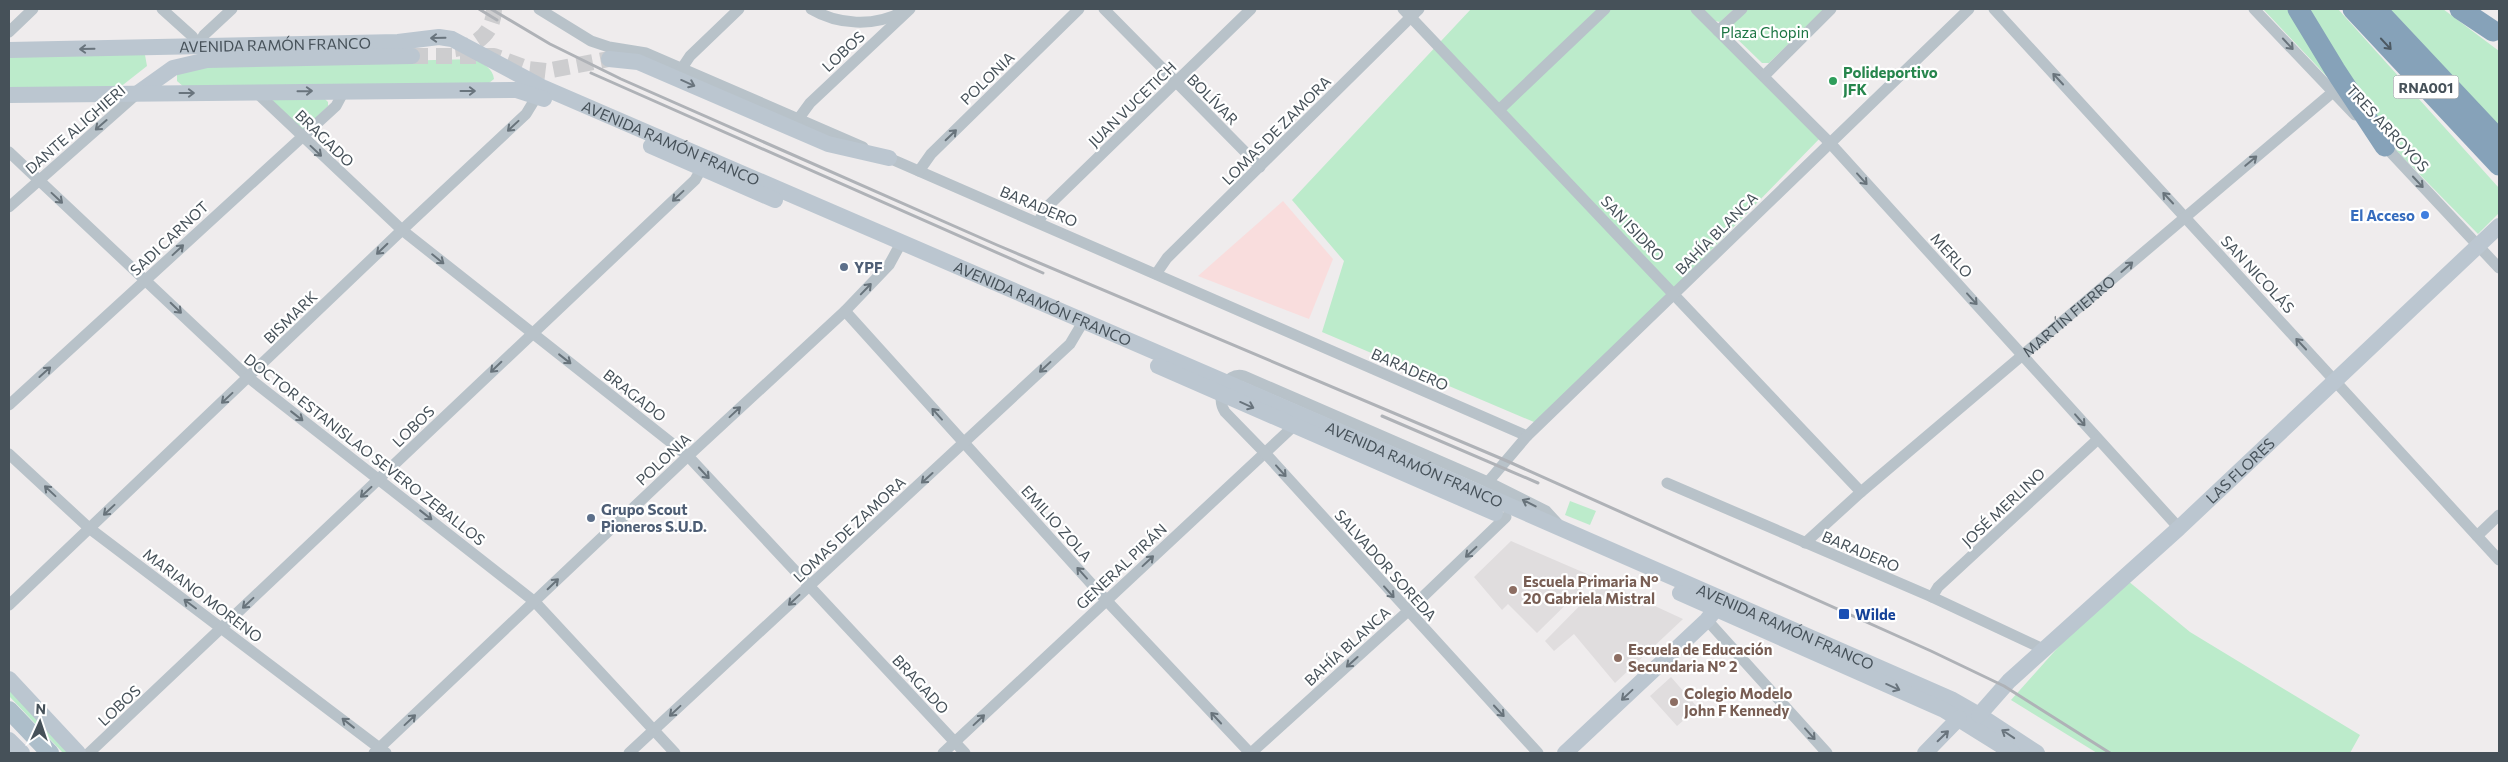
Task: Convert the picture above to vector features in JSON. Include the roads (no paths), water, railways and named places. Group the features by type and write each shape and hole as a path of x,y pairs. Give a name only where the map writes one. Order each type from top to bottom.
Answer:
{"highway":[{"path":"2298,9 2334,70 2385,146"},
{"name":"RNA001","path":"2353,9 2499,165"},
{"name":"RNA001","path":"2376,9 2499,140"},
{"path":"2460,9 2496,34"}],"main road":[{"name":"AVENIDA RAMÓN FRANCO","path":"9,50 398,42 445,38 460,43 540,92 1299,421 1564,531 1716,610 1951,699 1979,714 2036,753"},
{"path":"118,48 203,54 410,54 207,60 172,68 138,93"},
{"path":"609,59 638,62 828,144 889,158"},
{"name":"AVENIDA RAMÓN FRANCO","path":"9,95 516,90 540,92"},
{"name":"LAS FLORES","path":"1979,714 2008,681 2179,528 2499,226"},
{"name":"AVENIDA RAMÓN FRANCO","path":"1299,421 1506,517 1959,718 2013,753"},
{"path":"1565,753 1716,610"},
{"path":"9,679 78,753"},
{"path":"9,710 50,753"},
{"path":"1925,753 1959,718"},
{"path":"9,740 22,753"}],"street":[{"path":"9,32 33,9"},
{"path":"162,9 192,36 198,45 204,35 232,9"},
{"name":"BARADERO","path":"539,9 591,41 609,47 646,53 682,68 1527,436"},
{"path":"682,68 690,56 739,9"},
{"path":"811,9 838,21 877,21 910,9"},
{"name":"LOBOS","path":"799,118 810,103 910,9"},
{"name":"POLONIA","path":"919,171 931,154 1079,9"},
{"name":"BOLÍVAR","path":"1104,9 1260,167"},
{"name":"JUAN VUCETICH","path":"1038,222 1049,205 1251,9"},
{"path":"1499,110 1605,9"},
{"name":"MERLO","path":"1696,9 1830,143 2024,355 2097,440 2179,528"},
{"path":"1718,31 1742,9"},
{"path":"1764,76 1831,9"},
{"name":"BAHÍA BLANCA","path":"1488,482 1527,436 1969,9"},
{"name":"SAN NICOLÁS","path":"1994,9 2499,560"},
{"name":"TRES ARROYOS","path":"2254,9 2499,268"},
{"path":"2472,9 2496,34"},
{"name":"SAN ISIDRO","path":"1411,11 1499,110 1676,294 1861,492"},
{"name":"LOMAS DE ZAMORA","path":"1156,274 1167,258 1260,167 1411,11"},
{"path":"877,21 882,27 882,36"},
{"name":"SADI CARNOT","path":"9,405 336,106 344,91"},
{"name":"BRAGADO","path":"256,92 301,137 402,230 688,456 808,587 965,753"},
{"name":"BISMARK","path":"9,605 526,114 540,92"},
{"name":"MARTÍN FIERRO","path":"1805,543 1861,492 2333,92"},
{"name":"DANTE ALIGHIERI","path":"9,207 138,93"},
{"name":"DOCTOR ESTANISLAO SEVERO ZEBALLOS","path":"9,152 249,378 535,602 675,753"},
{"name":"LOBOS","path":"89,753 695,180 705,163"},
{"name":"POLONIA","path":"380,751 688,456 845,311 889,265 899,247"},
{"name":"EMILIO ZOLA","path":"845,311 1106,600 1250,753"},
{"name":"LOMAS DE ZAMORA","path":"629,753 1070,344 1080,327"},
{"path":"1223,388 1234,375 1244,376 1488,482 1546,511 1564,531"},
{"name":"SALVADOR SOREDA","path":"1223,388 1221,406 1225,412 1265,453 1407,612 1538,753"},
{"path":"1299,421 1326,412"},
{"name":"GENERAL PIRÁN","path":"943,753 1299,421"},
{"name":"JOSÉ MERLINO","path":"1932,597 1938,587 2097,440"},
{"name":"MARIANO MORENO","path":"9,454 89,528 222,628 380,751"},
{"name":"BARADERO","path":"1667,483 1932,597 2043,649"},
{"path":"2477,536 2499,514"},
{"name":"BAHÍA BLANCA","path":"1250,753 1407,612 1506,517"},
{"path":"1716,610 1827,753"}],"tunnel":[{"path":"455,49 470,45 483,36 491,25 494,9"},
{"path":"412,56 494,56 529,69 546,71 609,59"}],"railway":[{"path":"479,9 497,20"},
{"path":"491,9 550,44 621,79 997,245 1507,461 1931,651 2004,686 2110,753"},
{"path":"591,73 1043,273"},
{"path":"1382,416 1538,483"}],"place":[{"name":"Polideportivo JFK","path":"1833,81"},
{"name":"El Acceso","path":"2425,215"},
{"name":"YPF","path":"844,267"},
{"name":"Grupo Scout Pioneros S.U.D.","path":"591,518"},
{"name":"Escuela Primaria N° 20 Gabriela Mistral","path":"1513,590"},
{"name":"Wilde","path":"1844,614"},
{"name":"Escuela de Educación Secundaria N° 2","path":"1618,658"},
{"name":"Colegio Modelo John F Kennedy","path":"1674,702"}],"park label":[{"name":"Plaza Chopin","path":"1765,32"}]}
